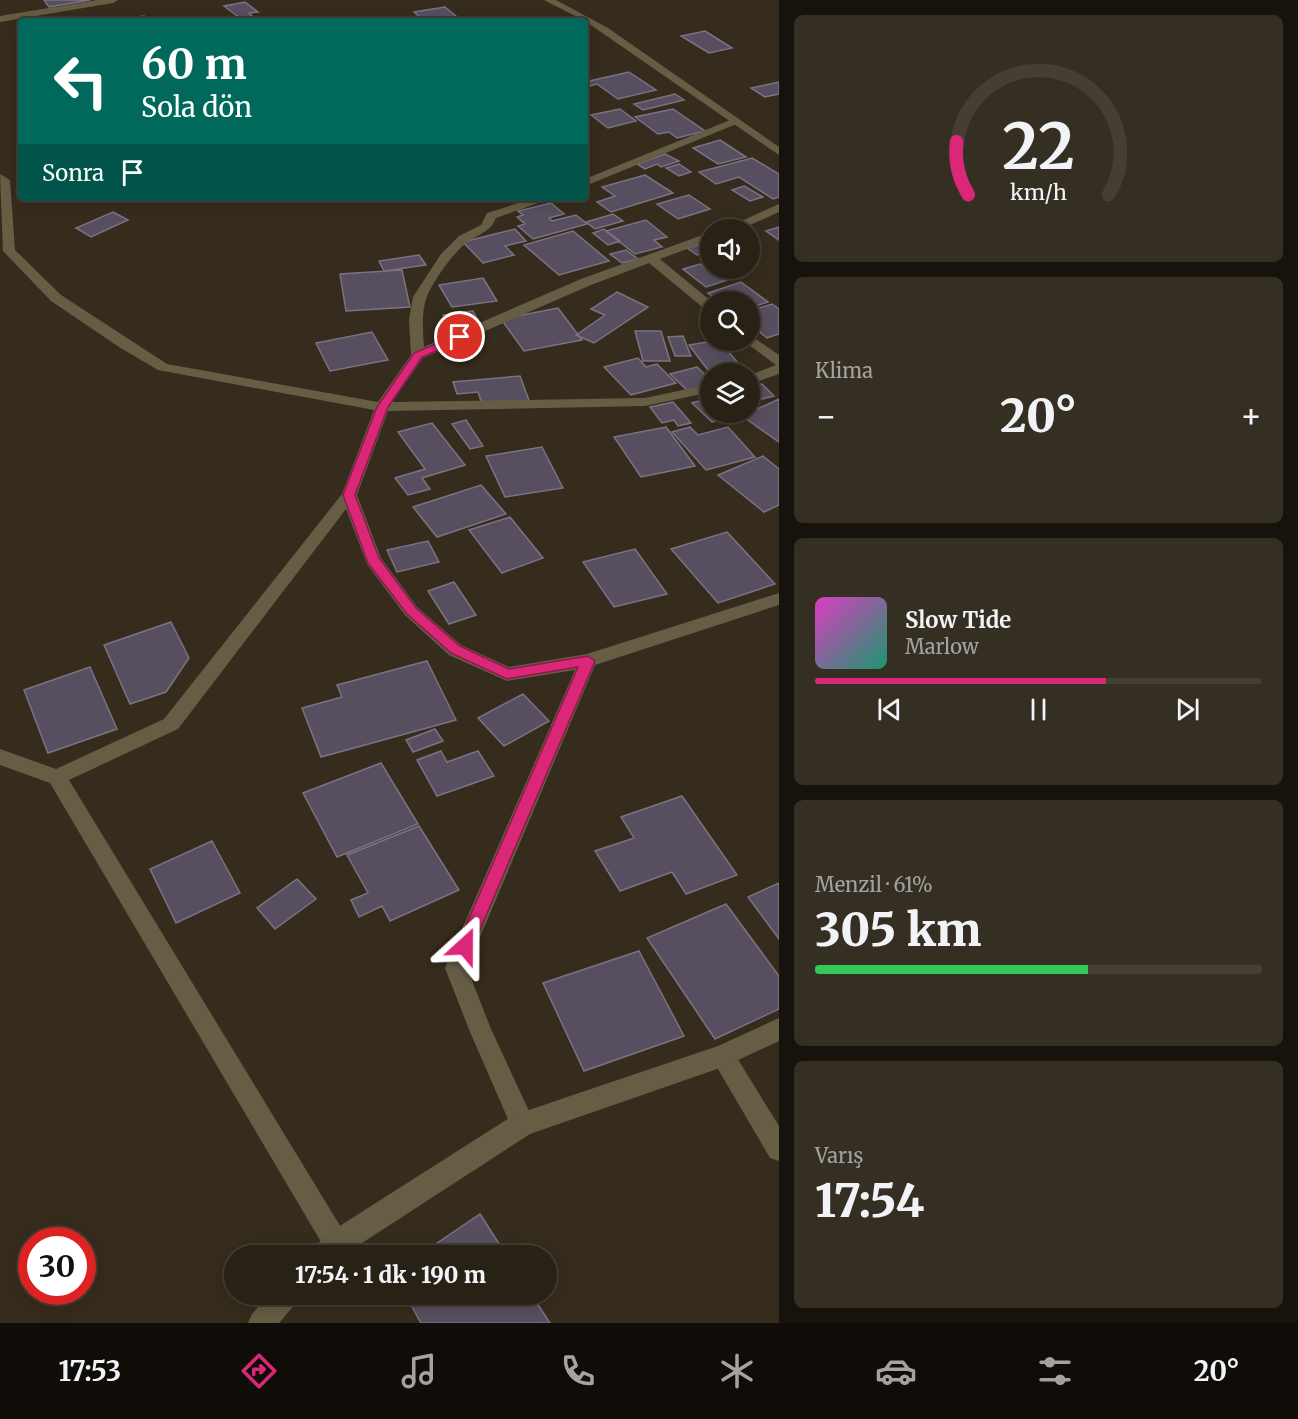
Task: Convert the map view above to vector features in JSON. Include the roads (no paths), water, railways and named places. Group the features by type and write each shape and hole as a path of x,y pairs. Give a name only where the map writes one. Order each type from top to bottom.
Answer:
{"street":[{"path":"29,18 113,0"},
{"path":"549,0 583,18"},
{"path":"0,19 18,18"},
{"path":"588,21 605,30 779,152"},
{"path":"588,182 735,121"},
{"path":"0,177 4,180 9,251 56,298 124,344 163,367 382,407 645,402 700,390"},
{"path":"418,355 416,320 420,297 445,258 463,239 486,227 491,216 537,201"},
{"path":"754,219 779,208"},
{"path":"57,777 171,724 349,495 382,407 418,355 586,282 700,240"},
{"path":"652,259 700,298"},
{"path":"760,347 779,362"},
{"path":"760,376 779,369"},
{"path":"349,495 373,560 411,611 455,650 507,674 588,661 779,599"},
{"path":"523,1124 481,1032 456,968 588,661"},
{"path":"0,757 57,777 328,1245"},
{"path":"336,1245 523,1124 723,1056 779,1029"},
{"path":"723,1056 779,1149"},
{"path":"261,1323 278,1305"}]}
